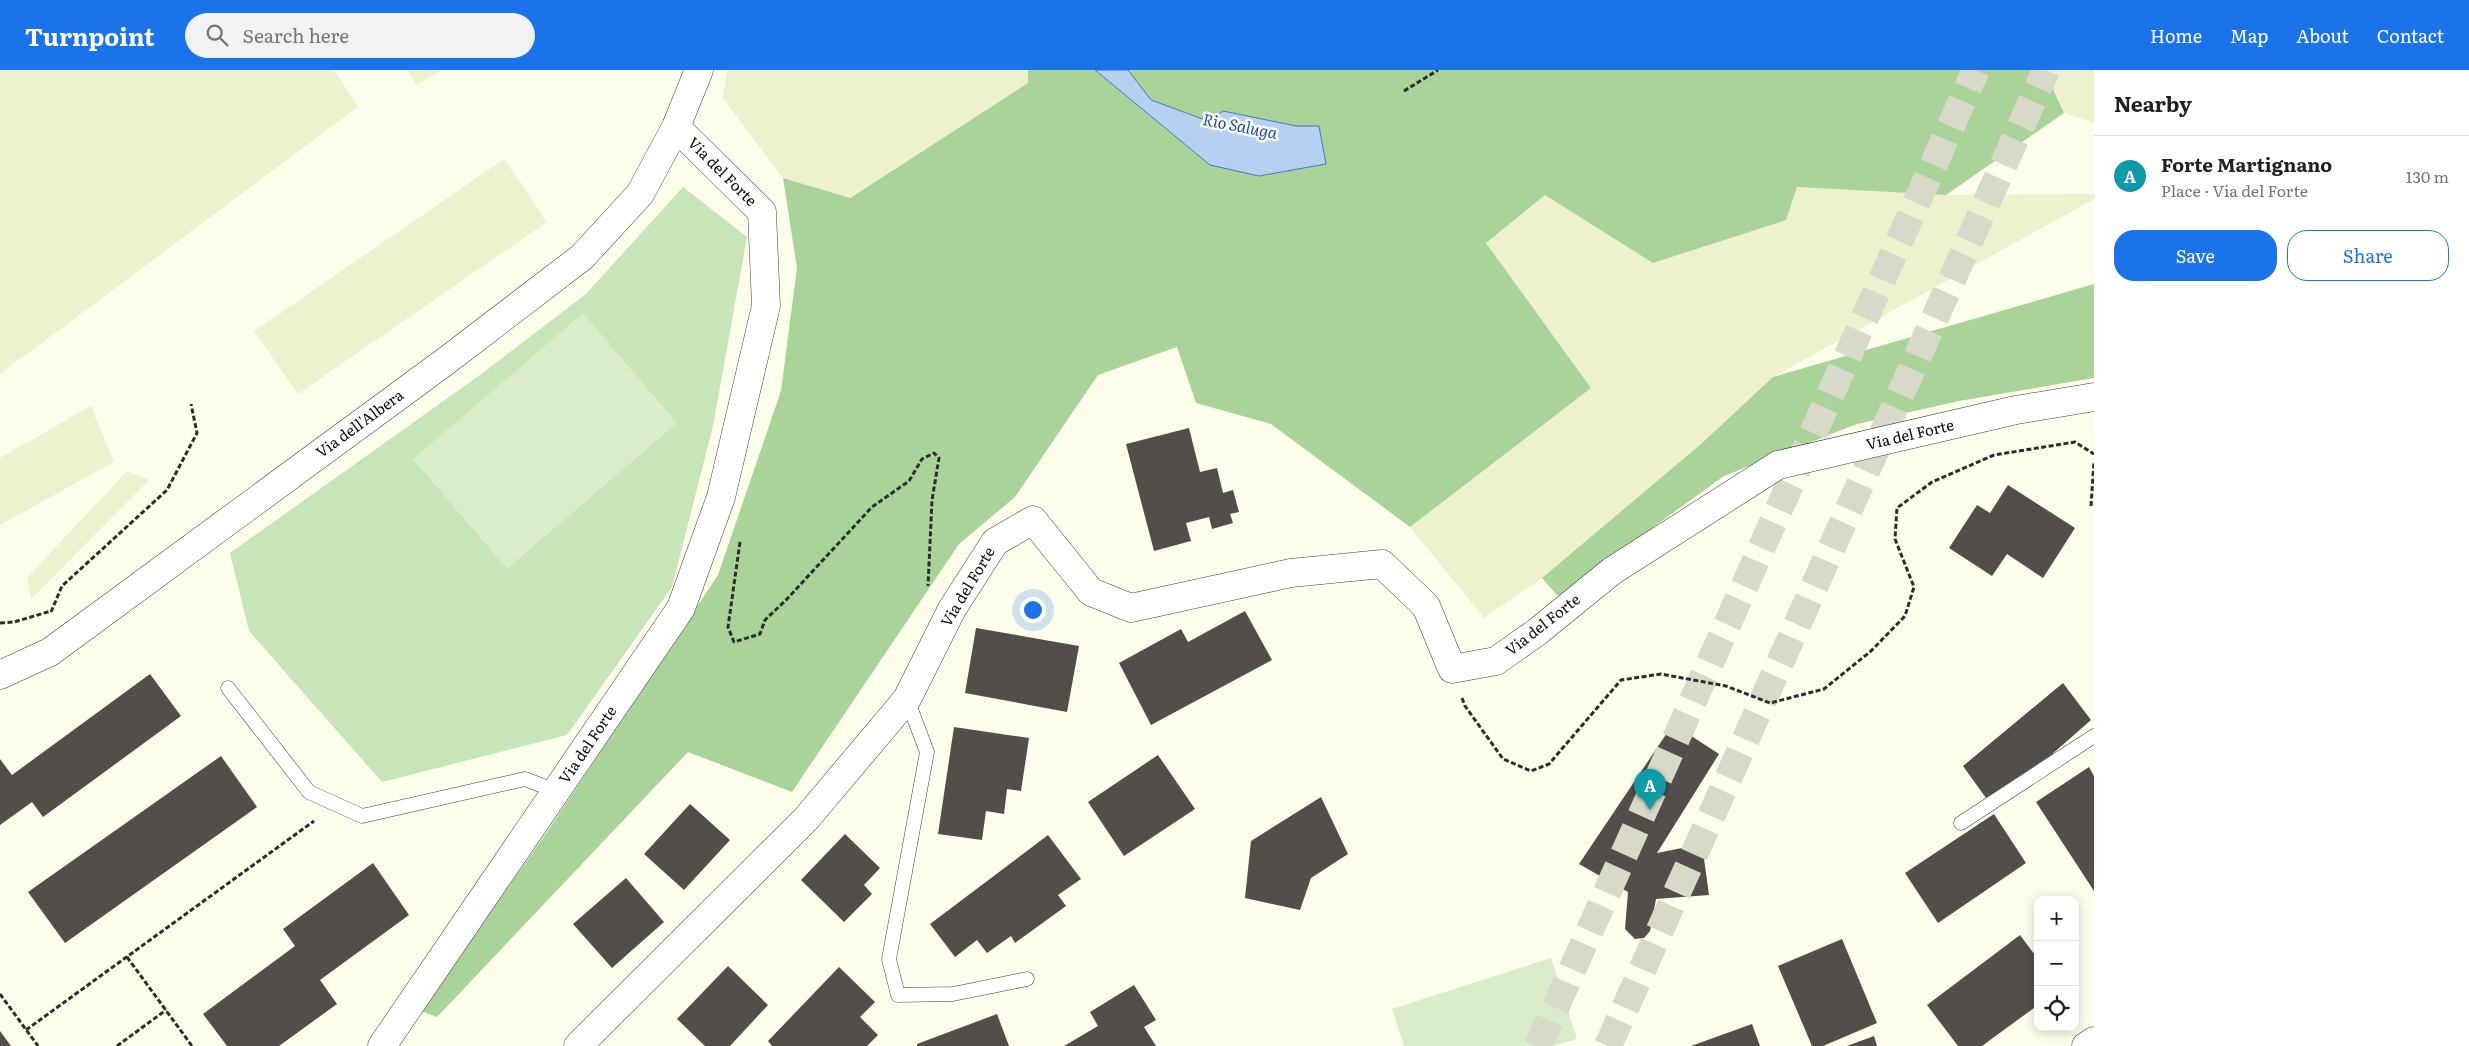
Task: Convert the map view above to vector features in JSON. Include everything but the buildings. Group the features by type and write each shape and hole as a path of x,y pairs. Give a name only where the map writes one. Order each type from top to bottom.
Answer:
{"street":[{"name":"Via dell'Albera","path":"0,675 50,652 446,361 582,257 640,194 676,126 699,70"},
{"name":"Via del Forte","path":"382,1046 681,608 721,497 766,306 762,212 676,126"},
{"name":"Via del Forte","path":"578,1046 806,819 907,699 952,609 995,542 1033,520 1091,592 1131,608 1291,573 1382,564 1426,606 1452,669 1496,661 1537,632 1612,571 1778,465 2016,410 2094,397"},
{"path":"2086,1046 2094,1041"}],"lane":[{"path":"228,688 309,792 362,816 526,779 556,791"},
{"path":"907,699 927,752 889,959 898,995 954,994 1027,979"},
{"path":"1961,823 2094,736"}],"path":[{"path":"1404,91 1438,70"},
{"path":"49,619 62,586 167,490 197,433 191,404"},
{"path":"1452,669 1465,706 1504,759 1530,771 1549,764 1621,680 1661,674 1726,686 1770,703 1824,689 1871,652 1905,616 1914,587 1895,539 1897,508 1932,482 1994,455 2075,442 2094,454"},
{"path":"741,534 728,627 734,642 760,634 765,620 872,507 909,481 922,459 934,453 939,458 932,500 928,589"},
{"path":"2091,506 2094,460"},
{"path":"0,623 52,611"},
{"path":"26,1030 337,805"},
{"path":"127,957 192,1046"},
{"path":"0,994 38,1046"},
{"path":"118,1046 166,1010"}],"green space":[{"path":"0,70 334,70 358,107 0,374"},
{"path":"407,70 442,70 417,85"},
{"path":"727,70 1028,70 1028,83 849,198 783,178 723,98"},
{"path":"1028,70 1095,70 1210,165 1326,164 1319,126 1296,126 1223,111 1208,121 1151,100 1128,70 2044,70 2064,113 1946,195 1797,187 1786,220 1653,263 1545,195 1486,243 1591,388 1410,527 1271,424 1196,403 1177,347 1098,375 1015,497 959,544 792,792 688,752 437,1017 421,1011 547,832 718,575 781,391 797,268 783,178 850,198 1028,83"},
{"path":"2044,70 2094,70 2094,123 2064,113"},
{"path":"504,159 547,222 298,394 254,331"},
{"path":"683,187 747,237 713,426 672,587 567,735 382,782 249,631 230,553 480,375 586,294"},
{"path":"1797,187 1946,195 2094,194 2094,199 1773,377 1701,444 1542,578 1484,618 1410,527 1591,388 1486,243 1545,195 1585,219"},
{"path":"2094,284 2094,378 1959,401 1857,424 1724,476 1558,596 1542,578 1701,444 1773,377"},
{"path":"583,313 677,423 507,569 413,459"},
{"path":"91,406 114,462 0,525 0,458"},
{"path":"127,471 149,480 31,599 27,578"},
{"path":"1551,958 1577,1039 1553,1046 1404,1046 1392,1009"}],"water":[{"name":"Rio Saluga","path":"1095,70 1128,70 1151,100 1208,121 1223,111 1296,126 1319,126 1326,164 1259,176 1210,165"}],"tunnel":[{"path":"1538,1046 1976,70"},
{"path":"1608,1046 2046,70"}],"place":[{"name":"Forte Martignano","path":"1650,810"}]}
